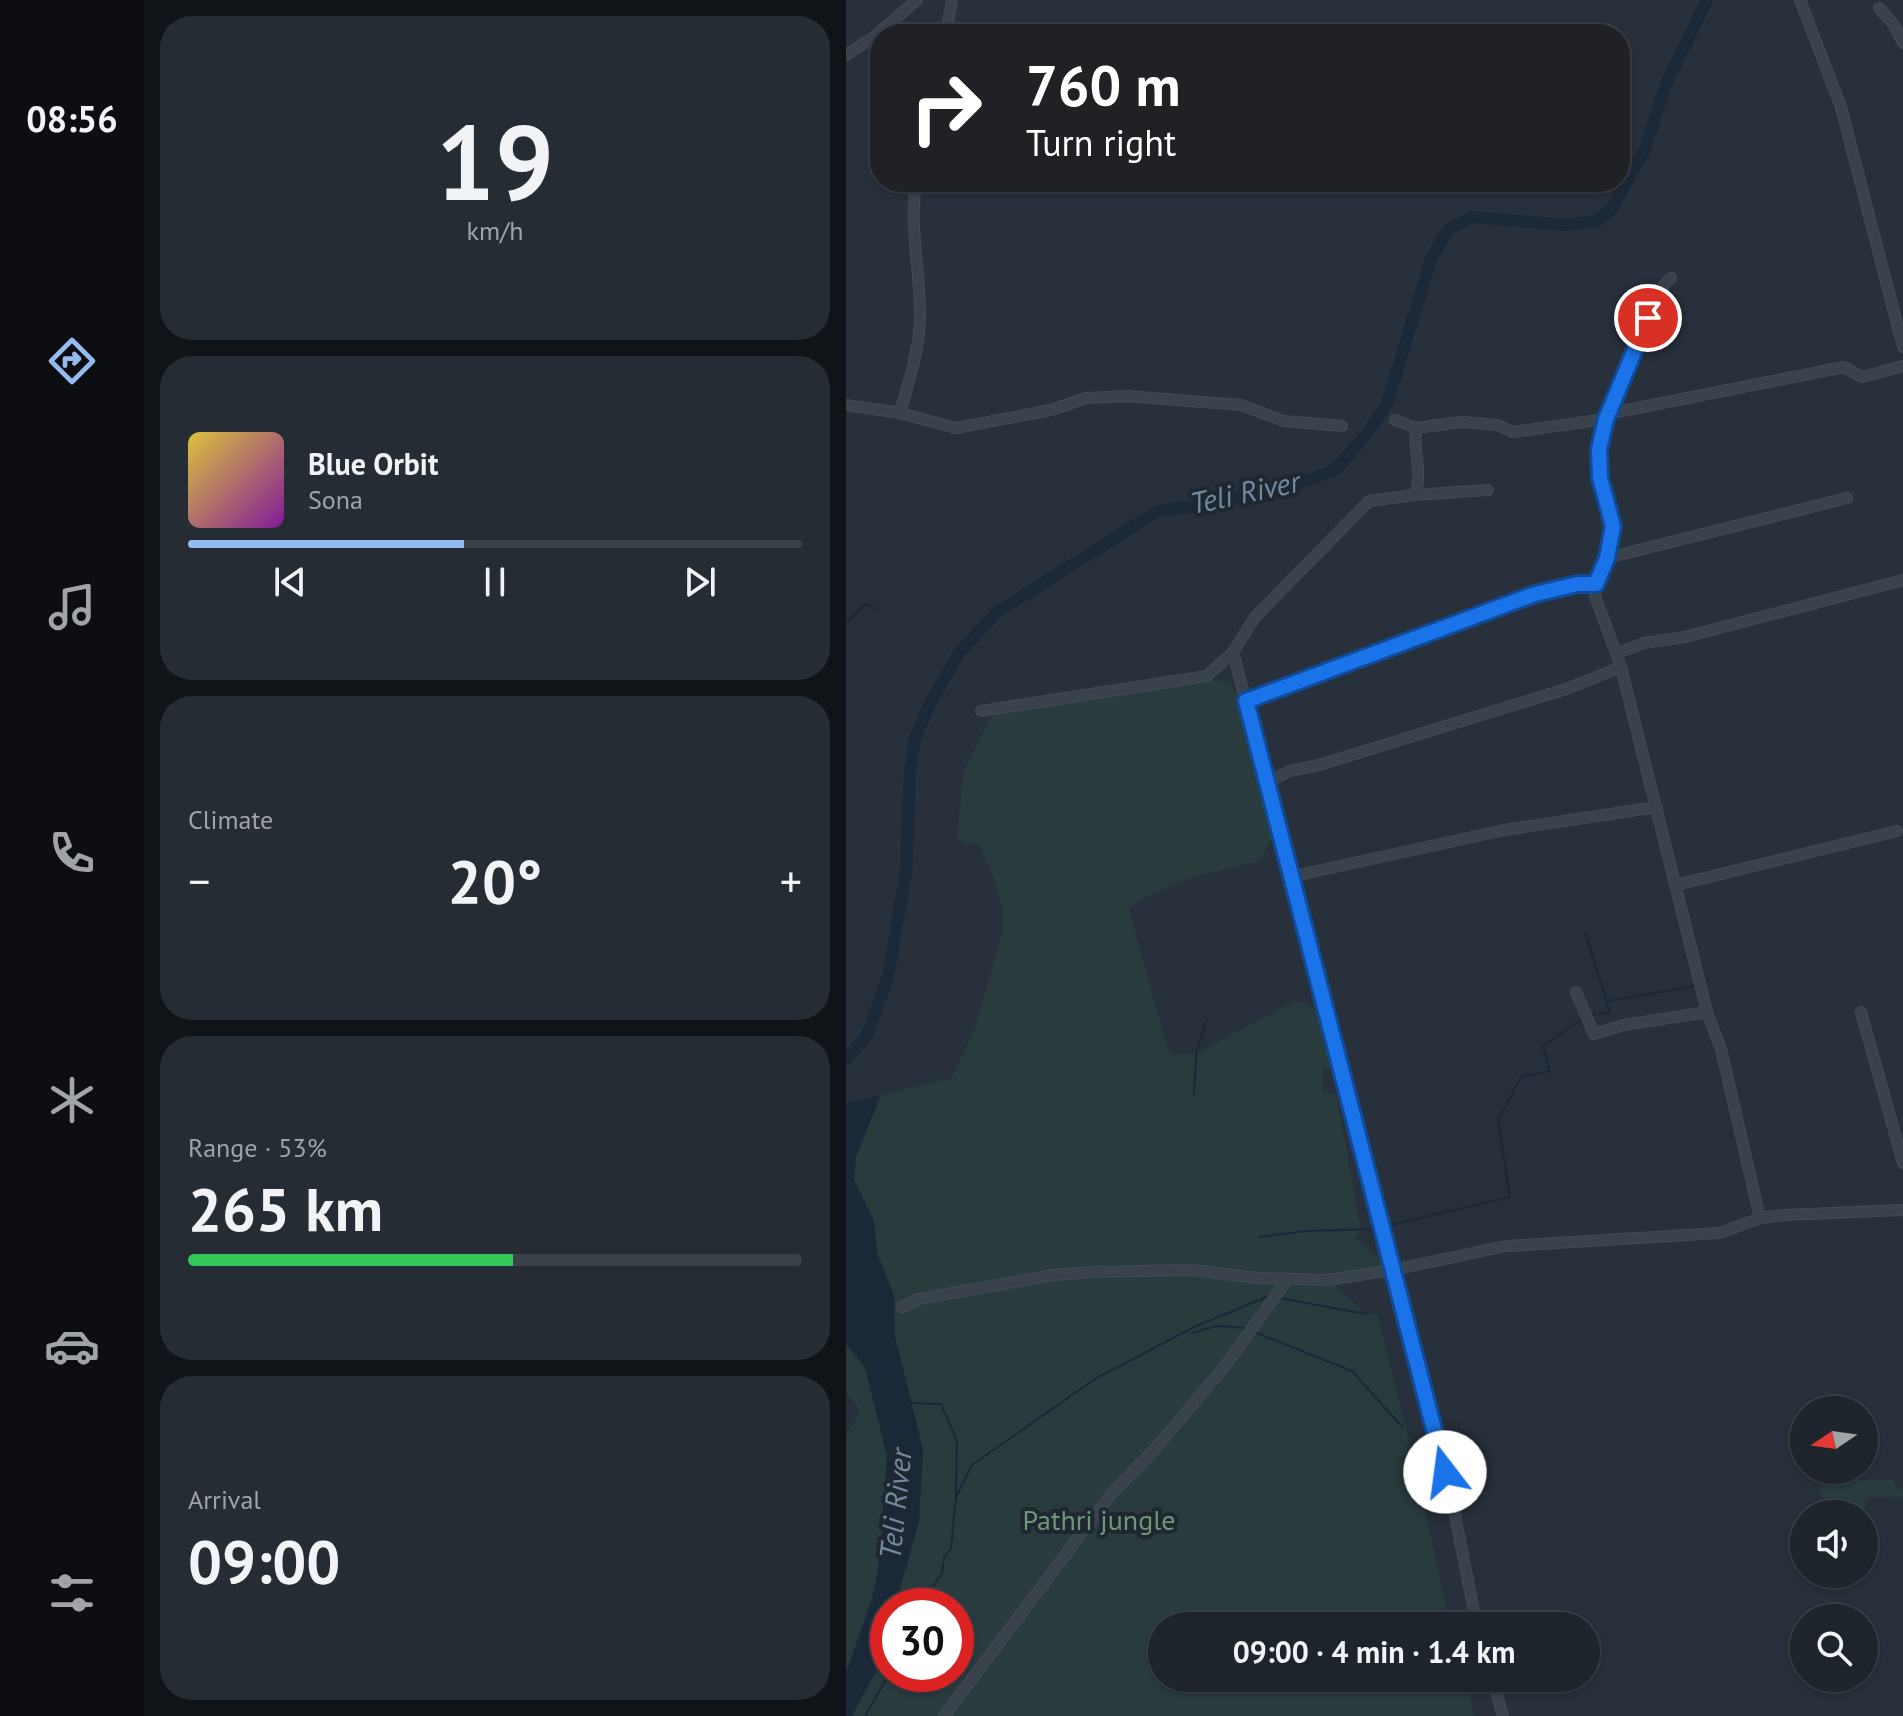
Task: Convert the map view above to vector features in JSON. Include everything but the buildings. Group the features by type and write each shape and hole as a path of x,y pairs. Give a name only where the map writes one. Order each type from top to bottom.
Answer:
{"street":[{"path":"889,24 917,0"},
{"path":"948,24 952,0"},
{"path":"1800,0 1841,107 1902,341"},
{"path":"1879,8 1894,25 1903,43"},
{"path":"846,55 870,40"},
{"path":"900,413 919,330 912,212 915,192"},
{"path":"1671,278 1659,293 1642,329 1609,416 1598,459 1613,526 1595,596 1605,629 1618,653 1707,1012 1721,1049 1760,1218"},
{"path":"1395,420 1416,428 1461,422 1497,425 1519,432 1844,367 1862,377 1903,366"},
{"path":"846,405 900,413 956,428 1051,410 1086,398 1127,396 1241,405 1284,421 1342,426"},
{"path":"1414,495 1420,485 1413,448 1416,428"},
{"path":"981,711 1207,676 1233,652 1255,617 1369,501 1488,490"},
{"path":"1607,558 1847,498"},
{"path":"1618,653 1644,643 1685,637 1903,580"},
{"path":"1246,701 1535,594 1578,584 1596,584"},
{"path":"1233,652 1452,1500 1474,1612"},
{"path":"1267,782 1290,771 1319,765 1566,689 1621,667"},
{"path":"1290,877 1504,830 1657,807"},
{"path":"1676,885 1897,831"},
{"path":"1576,992 1594,1034 1624,1025 1707,1012"},
{"path":"1861,1012 1903,1163"},
{"path":"902,1307 919,1299 1079,1273 1193,1270 1287,1280 1328,1280 1506,1246 1720,1233 1760,1218 1903,1210"},
{"path":"944,1716 1112,1493 1155,1449 1225,1366 1287,1280"},
{"path":"1496,1692 1503,1716"}],"green space":[{"name":"Pathri jungle","path":"1195,678 1230,682 1241,706 1272,840 1260,861 1193,877 1138,901 1129,909 1166,1044 1172,1054 1196,1054 1294,1001 1305,1004 1320,1015 1333,1065 1323,1069 1323,1094 1336,1093 1361,1231 1355,1237 1392,1270 1329,1280 1366,1314 1377,1314 1415,1464 1447,1612 1148,1612 1148,1692 1468,1692 1474,1716 852,1716 870,1683 870,1692 974,1692 974,1588 900,1588 919,1521 923,1450 895,1336 894,1295 877,1253 874,1221 854,1180 855,1157 881,1095 952,1078 975,1028 1003,930 1002,907 993,875 978,843 967,845 957,839 963,772 991,716 1003,705"},
{"path":"846,1344 865,1367 887,1456 877,1580 874,1588 870,1588 870,1601 846,1673 846,1435 860,1410 846,1392"},
{"path":"1878,1480 1894,1480 1896,1488 1903,1489 1903,1497 1823,1500 1819,1486 1878,1484"}],"water":[{"path":"881,1095 856,1157 854,1180 874,1221 877,1253 894,1295 895,1336 923,1450 919,1521 900,1588 874,1588 881,1554 887,1456 865,1367 846,1344 846,1103"},
{"path":"870,1607 870,1680 852,1716 846,1716 846,1673"}],"waterway":[{"name":"Teli River","path":"1630,176 1645,149 1666,84 1707,0"},
{"name":"Teli River","path":"846,1059 866,1037 888,977 906,872 910,770 915,738 959,653 997,612 1158,511 1216,503 1295,485 1335,470 1366,435 1387,404 1431,259 1448,230 1472,217 1564,225 1597,221 1611,210 1621,192"},
{"name":"Teli River","path":"846,623 866,604 878,610"},
{"path":"1585,932 1610,1012 1589,1016"},
{"path":"1608,1001 1696,986"},
{"path":"1387,1226 1510,1197 1498,1121 1521,1077 1550,1071 1543,1046 1583,1018"},
{"path":"1194,1094 1196,1054 1207,1019"},
{"path":"1259,1237 1305,1231 1377,1229"},
{"path":"932,1588 942,1574 944,1558 951,1548 956,1497 972,1465 1095,1379 1194,1327 1269,1296"},
{"path":"1279,1298 1366,1314"},
{"path":"1192,1333 1216,1326 1246,1328"},
{"path":"1257,1333 1352,1371 1403,1428"},
{"path":"911,1403 941,1404 957,1441 956,1496"},
{"path":"865,1716 879,1692"}],"route":[{"path":"1445,1472 1373,1204 1345,1078 1246,701 1424,637 1478,613 1535,594 1578,584 1596,584 1607,558 1613,526 1600,478 1599,449 1606,419 1612,413 1648,318"}]}
